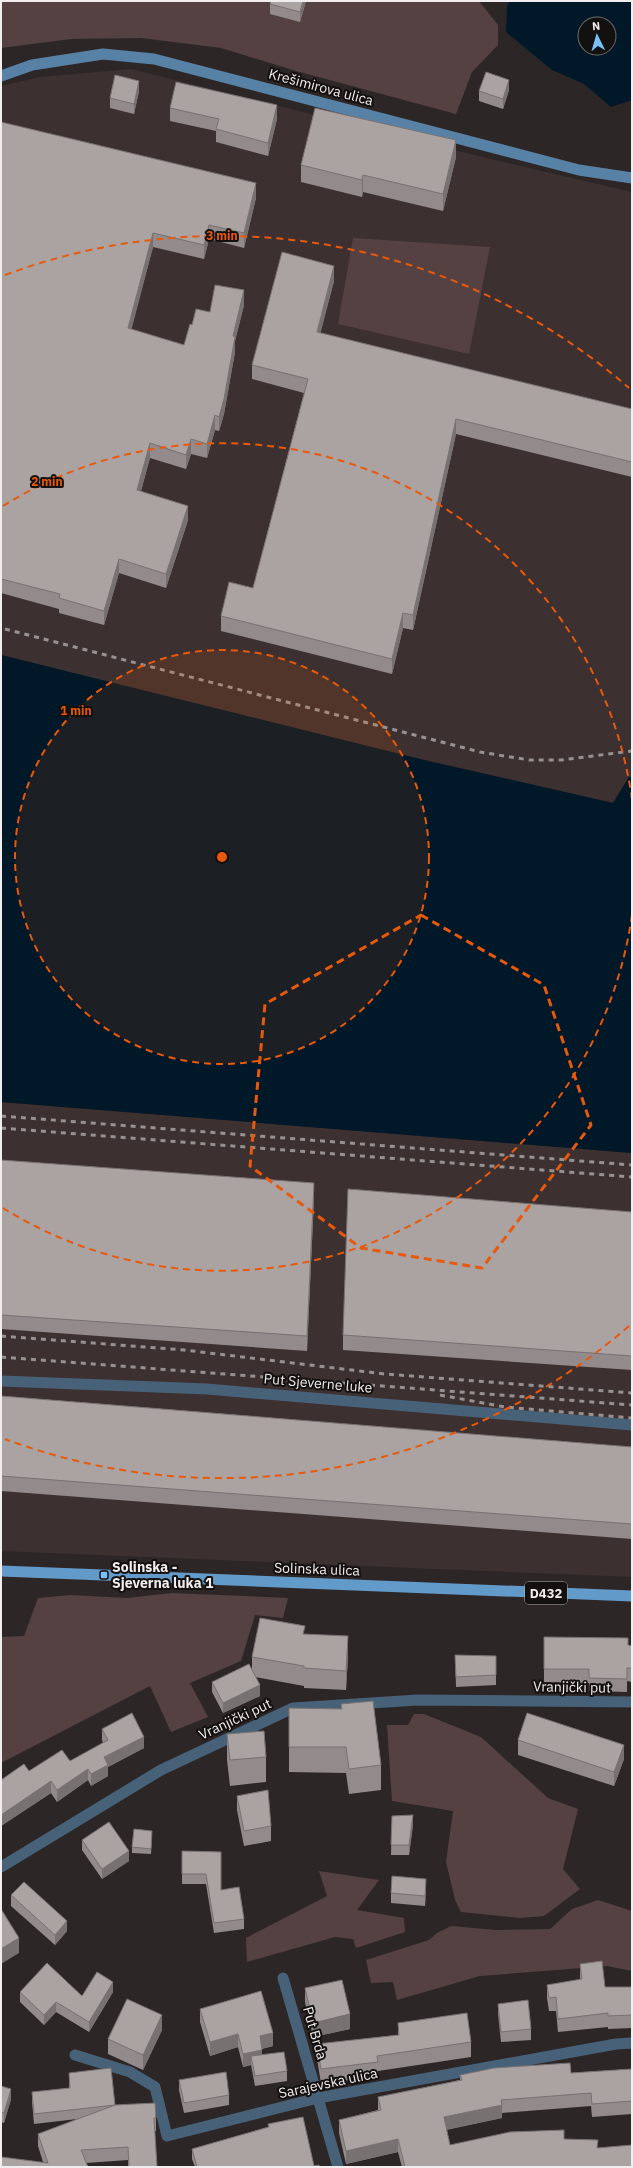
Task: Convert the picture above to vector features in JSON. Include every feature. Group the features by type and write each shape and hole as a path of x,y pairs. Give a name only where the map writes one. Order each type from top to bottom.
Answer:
{"main road":[{"name":"Krešimirova ulica","path":"1,76 32,65 103,54 154,59 579,170 632,178"},
{"name":"Solinska ulica","path":"1,1571 632,1596"}],"street":[{"name":"Put Sjeverne luke","path":"1,1381 207,1389 632,1425"},
{"name":"Vranjički put","path":"1,1867 160,1770 293,1708 418,1700 632,1702"},
{"name":"Put Brda","path":"283,1978 338,2167"},
{"name":"Sarajevska ulica","path":"75,2055 130,2072 155,2087 167,2136 318,2098 616,2044 632,2043"}],"highlighted area":[{"path":"421,915 544,985 591,1125 482,1268 361,1248 250,1166 265,1004"}],"shaded area":[{"path":"1,1 479,1 498,25 498,45 472,72 456,114 296,71 221,48 141,38 71,39 1,48"},
{"path":"131,69 470,154 632,192 632,777 629,777 613,803 424,760 1,655 1,86 40,77"},
{"path":"353,238 490,247 469,354 338,324"},
{"path":"1,1102 632,1153 632,1577 1,1551"},
{"path":"172,1593 288,1598 283,1618 255,1615 241,1661 190,1683 208,1717 171,1732 150,1686 1,1763 1,1637 24,1636 38,1598 70,1595 127,1598"},
{"path":"414,1714 424,1714 481,1737 548,1798 578,1809 563,1869 580,1889 544,1916 520,1918 461,1912 455,1900 446,1862 453,1811 392,1801 387,1725 408,1725"},
{"path":"319,1871 379,1880 357,1910 404,1918 405,1932 356,1948 353,1939 335,1937 247,1962 246,1938 327,1896"},
{"path":"598,1900 632,1911 632,1971 607,1966 480,1976 397,2000 393,1982 371,1983 366,1960 429,1940 437,1933 451,1926 496,1930 550,1929 572,1909"}],"water":[{"path":"509,1 632,1 632,100 611,107 584,84 552,70 506,32 507,7"},
{"path":"1,655 424,760 613,803 629,777 632,777 632,1153 1,1102"}],"building":[{"path":"271,1 303,1 300,12 270,4"},
{"path":"486,72 509,80 503,99 479,91"},
{"path":"115,75 139,81 134,104 110,98"},
{"path":"176,82 277,105 268,143 216,129 219,119 170,108"},
{"path":"315,108 456,140 443,194 363,175 362,180 301,165"},
{"path":"1,122 256,183 244,233 209,225 204,245 153,233 128,328 184,345 190,324 192,325 196,309 210,312 215,285 244,290 233,336 235,337 224,399 219,417 215,415 207,444 191,439 186,455 150,443 137,490 188,506 166,574 119,559 104,611 59,598 60,594 1,579"},
{"path":"282,252 334,266 317,332 632,409 632,462 456,419 413,615 403,613 392,659 221,616 229,582 253,588 308,379 252,365"},
{"path":"1,1160 314,1183 307,1336 1,1315"},
{"path":"348,1189 632,1212 632,1356 343,1335"},
{"path":"1,1396 632,1447 632,1524 1,1476"},
{"path":"260,1618 305,1626 303,1634 348,1636 346,1671 304,1668 304,1666 252,1657"},
{"path":"544,1637 628,1638 628,1645 632,1646 632,1668 627,1668 627,1679 589,1678 589,1669 544,1669"},
{"path":"455,1655 496,1656 496,1675 456,1677"},
{"path":"249,1664 260,1685 223,1703 212,1682"},
{"path":"373,1701 381,1765 349,1769 346,1747 289,1747 289,1708 342,1709 341,1704"},
{"path":"132,1713 144,1737 104,1757 108,1765 91,1774 88,1769 57,1790 51,1781 1,1815 1,1780 24,1764 29,1771 62,1750 70,1761 108,1740 102,1729"},
{"path":"527,1713 624,1745 614,1772 518,1740"},
{"path":"264,1731 266,1757 230,1760 227,1734"},
{"path":"268,1790 271,1826 244,1831 237,1796"},
{"path":"413,1815 409,1845 391,1845 392,1816"},
{"path":"109,1822 129,1851 102,1869 82,1840"},
{"path":"134,1829 152,1831 151,1849 132,1847"},
{"path":"182,1851 221,1852 221,1890 239,1887 244,1919 214,1923 206,1874 182,1874"},
{"path":"392,1876 426,1879 425,1896 391,1893"},
{"path":"24,1882 67,1921 55,1935 11,1895"},
{"path":"1,1909 19,1938 1,1949"},
{"path":"602,1961 605,1987 632,1987 632,2015 608,2016 608,2013 558,2019 556,1997 549,1998 547,1985 582,1979 580,1964"},
{"path":"47,1963 82,1996 97,1972 113,1982 89,2022 56,2002 44,2015 20,1992"},
{"path":"342,1980 350,2014 313,2023 305,1988"},
{"path":"261,1991 273,2033 260,2036 262,2050 243,2054 238,2034 210,2042 200,2009"},
{"path":"127,1999 162,2015 143,2055 108,2039"},
{"path":"528,2000 531,2029 501,2032 498,2004"},
{"path":"467,2013 471,2042 377,2056 378,2062 321,2069 317,2044 399,2035 398,2023"},
{"path":"284,2052 287,2071 255,2076 251,2056"},
{"path":"570,2063 571,2073 632,2069 632,2101 592,2104 591,2093 501,2100 502,2105 444,2117 450,2145 510,2132 564,2130 564,2139 598,2140 597,2148 632,2145 632,2167 405,2167 398,2139 346,2151 339,2120 381,2110 378,2097 462,2080 460,2075 494,2068"},
{"path":"111,2068 115,2105 34,2114 32,2092 70,2088 69,2073"},
{"path":"226,2072 229,2095 184,2103 179,2080"},
{"path":"1,2086 11,2089 4,2113 1,2112"},
{"path":"155,2103 156,2118 154,2118 157,2167 129,2167 128,2147 81,2150 88,2167 1,2167 1,2157 48,2163 38,2134 115,2105"},
{"path":"303,2117 314,2166 319,2165 319,2167 197,2167 192,2149 269,2127 268,2124"}],"railway":[{"path":"5,629 480,752 529,760 561,760 632,751"},
{"path":"1,1116 632,1165"},
{"path":"1,1128 632,1177"},
{"path":"1,1336 184,1350 385,1374 632,1393"},
{"path":"1,1357 632,1405"},
{"path":"440,1395 505,1407 632,1418"}],"place":[{"name":"Solinska - Sjeverna luka 1","path":"104,1575"}]}
